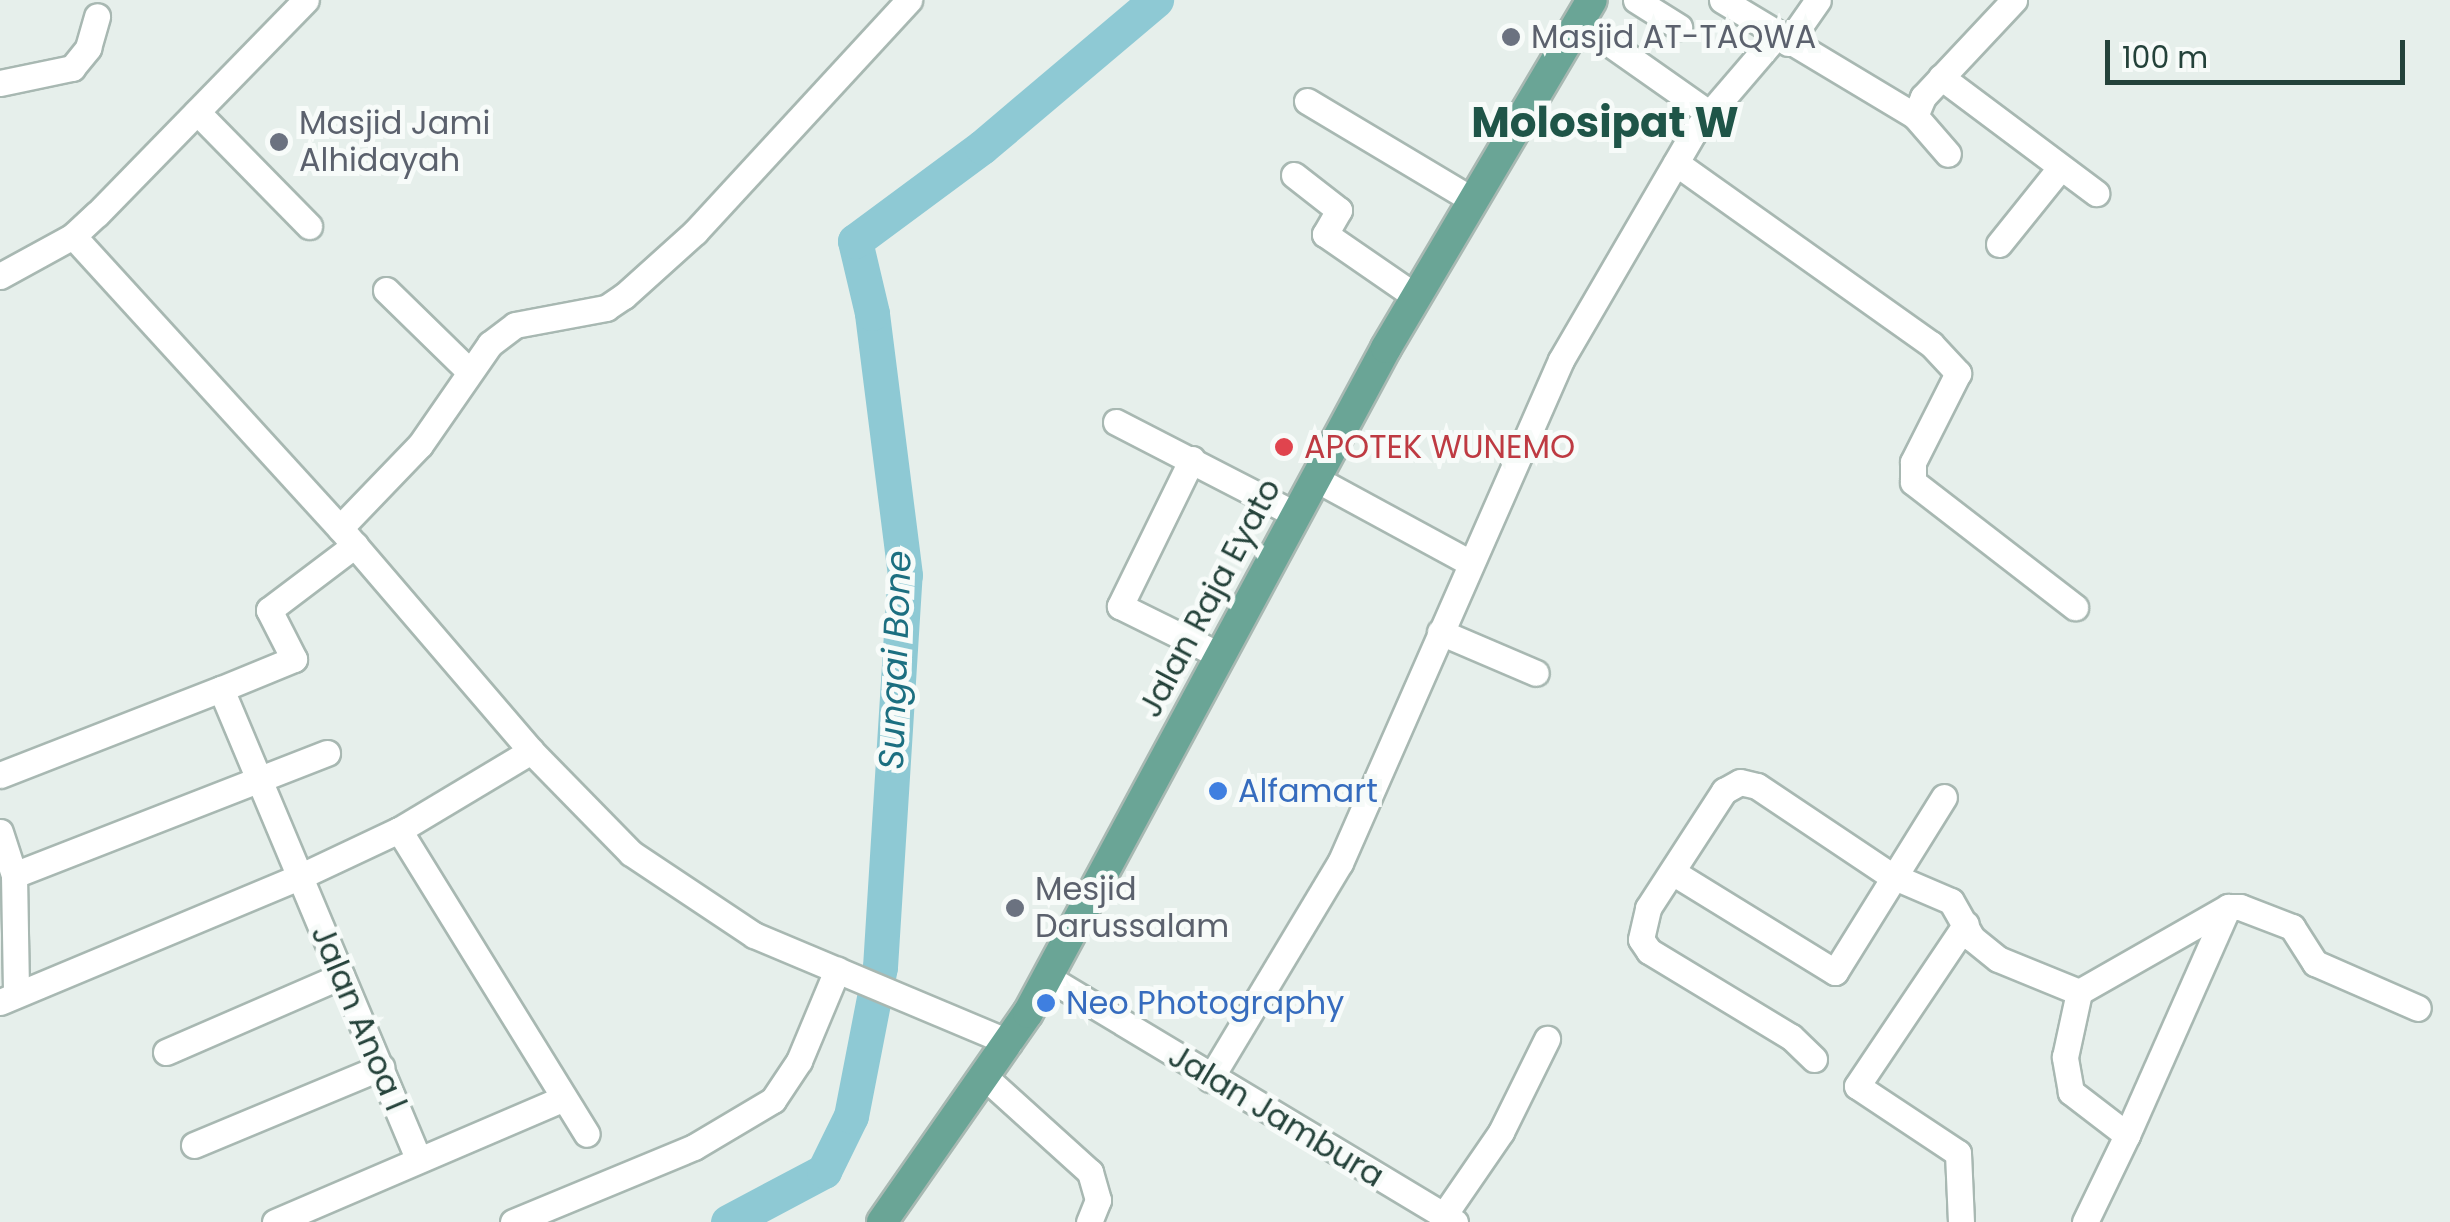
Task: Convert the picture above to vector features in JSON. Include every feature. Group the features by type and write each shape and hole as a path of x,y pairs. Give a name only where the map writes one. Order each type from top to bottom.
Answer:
{"main road":[{"name":"Jalan Raja Eyato","path":"882,1222 986,1079 1047,977 1314,478 1471,200 1585,11"}],"street":[{"path":"0,276 73,236 306,0"},
{"path":"0,775 294,658 270,610 347,537 420,445 490,344 514,325 606,308 624,296 695,232 909,0"},
{"path":"1636,0 1678,27"},
{"path":"1722,0 1782,40 1915,116 1948,154"},
{"path":"1210,1079 1340,863 1534,410 1707,112 1818,0"},
{"path":"1915,116 1941,77 2014,0"},
{"path":"1585,11 1707,112"},
{"path":"0,83 72,68 88,48 97,16"},
{"path":"1941,77 2096,193"},
{"path":"1307,101 1471,200"},
{"path":"198,112 309,226"},
{"path":"1676,163 1931,344 1958,374 1913,462 1914,482 2074,607"},
{"path":"1999,244 2060,168"},
{"path":"1294,175 1338,210 1324,234 1416,296"},
{"path":"73,236 347,537 592,818 666,881 754,935 1009,1042"},
{"path":"386,290 470,372"},
{"path":"1116,422 1294,514"},
{"path":"1192,459 1120,606 1219,654"},
{"path":"1314,478 1469,562"},
{"path":"1440,632 1536,673"},
{"name":"Jalan Anoa I","path":"221,689 418,1158"},
{"path":"0,832 14,875 8,997 299,877 400,830 531,751"},
{"path":"14,875 262,782 327,753"},
{"path":"1814,1059 1791,1036 1649,951 1640,926 1724,791 1748,782 1890,875 1950,901 1972,938 1998,960 2078,992"},
{"path":"1674,873 1836,972 1890,875 1944,797"},
{"path":"400,830 587,1134"},
{"path":"2085,1222 2228,907"},
{"path":"2127,1135 2071,1092 2065,1057 2078,992 2228,907 2282,920 2315,963 2418,1008"},
{"path":"1961,1222 1958,1153 1857,1086 1966,924"},
{"path":"513,1222 694,1147 773,1100 808,1043 840,971"},
{"path":"166,1052 341,976"},
{"name":"Jalan Jambura","path":"1047,977 1210,1079 1450,1218"},
{"path":"1450,1218 1501,1132 1546,1038"},
{"path":"194,1146 380,1067"},
{"path":"986,1079 1090,1172 1098,1200 1089,1222"},
{"path":"276,1222 564,1098"}],"waterway":[{"name":"Sungai Bone","path":"728,1222 824,1171 851,1116 880,967 905,575 872,313 855,241 982,147 1156,0"}],"place":[{"name":"Masjid AT-TAQWA","path":"1511,37"},
{"name":"Masjid Jami Alhidayah","path":"279,142"},
{"name":"APOTEK WUNEMO","path":"1284,447"},
{"name":"Alfamart","path":"1218,791"},
{"name":"Mesjid Darussalam","path":"1015,908"},
{"name":"Neo Photography","path":"1046,1003"}],"district":[{"name":"Molosipat W","path":"1605,123"}]}
